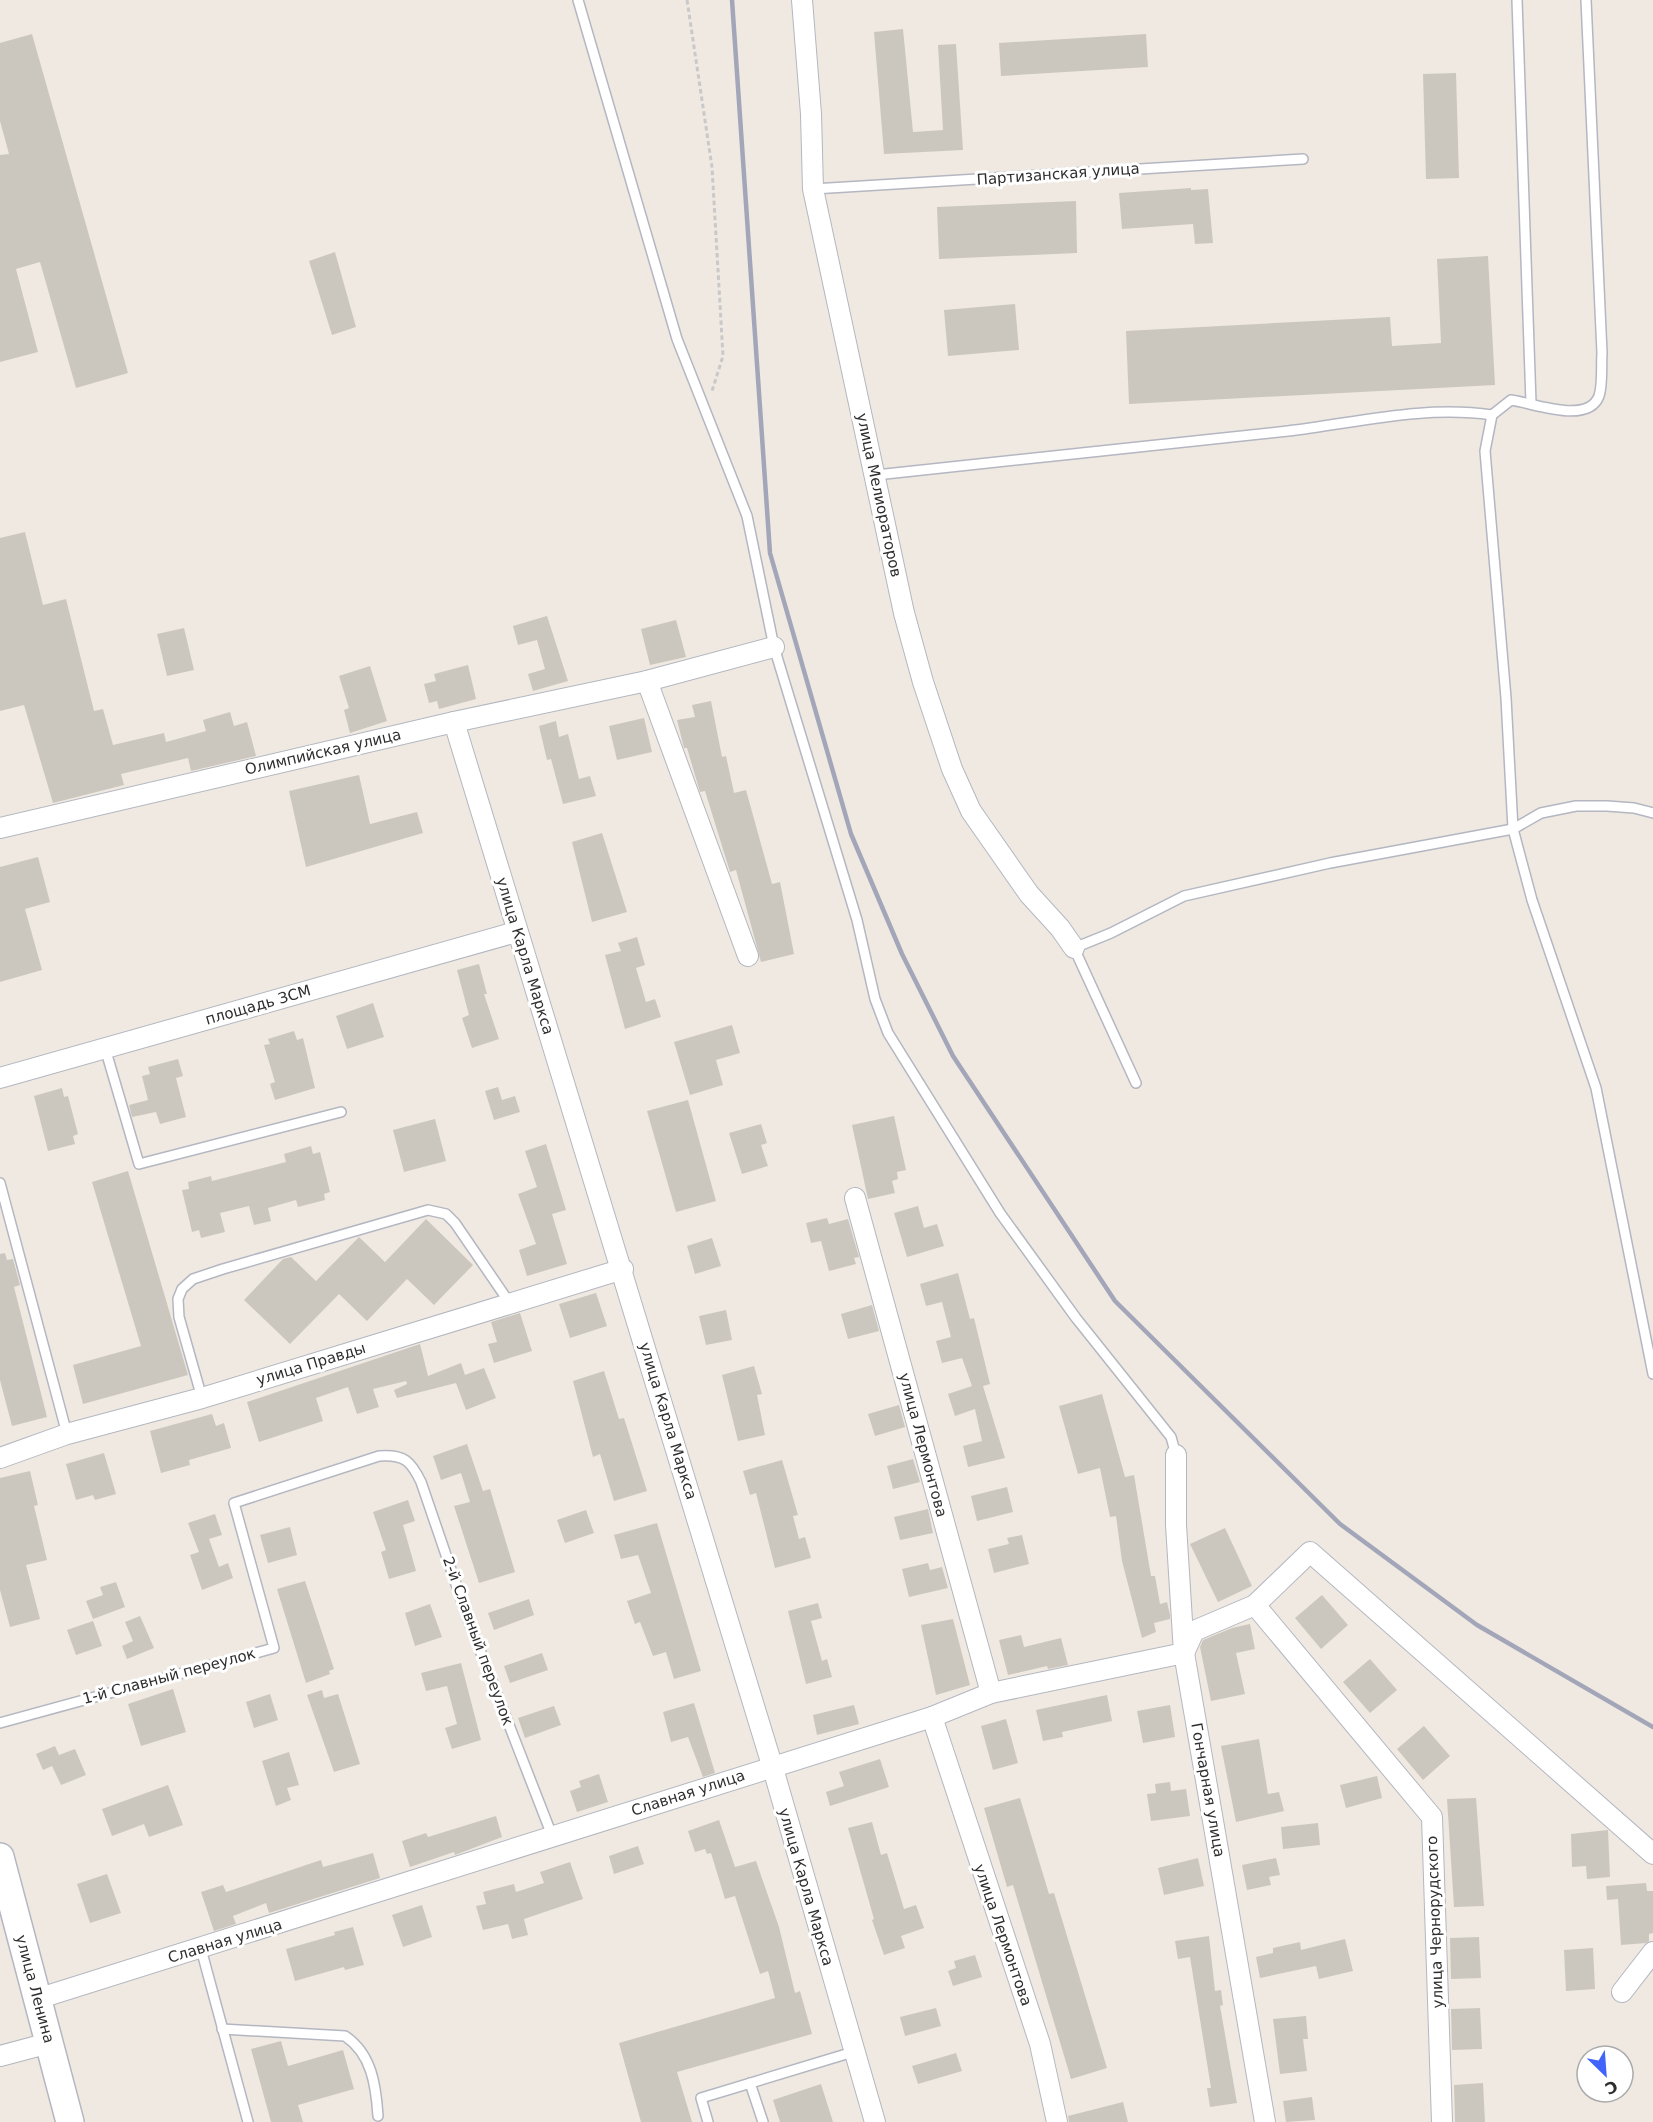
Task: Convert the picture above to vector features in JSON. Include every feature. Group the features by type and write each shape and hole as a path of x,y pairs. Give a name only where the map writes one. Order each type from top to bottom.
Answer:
{"main road":[{"name":"улица Ленина","path":"0,1857 70,2122"}],"street":[{"name":"улица Мелиораторов","path":"802,0 811,114 813,189 904,613 923,682 952,768 971,811 1029,894 1060,928 1074,948"},
{"name":"Олимпийская улица","path":"0,828 454,722 646,681 774,647"},
{"path":"646,681 748,956"},
{"name":"улица Карла Маркса","path":"454,722 516,932 623,1269 772,1766 874,2122"},
{"name":"площадь ЗСМ","path":"0,1078 516,932"},
{"name":"улица Лермонтова","path":"855,1198 991,1693"},
{"name":"улица Правды","path":"0,1458 67,1434 202,1398 509,1302 623,1269"},
{"name":"Гончарная улица","path":"1176,1455 1176,1525 1184,1653 1265,2122"},
{"path":"1184,1653 1194,1631 1255,1605 1310,1552 1653,1854"},
{"name":"улица Чернорудского","path":"1255,1605 1432,1817 1442,2122"},
{"name":"Славная улица","path":"38,1999 932,1717 991,1693 1184,1653"},
{"name":"улица Лермонтова","path":"932,1717 1040,2044 1057,2122"},
{"path":"1622,1992 1653,1952"},
{"path":"0,2056 49,2043"}],"lane":[{"path":"578,0 677,339 747,516 774,647 857,920 875,999 888,1033 1000,1213 1076,1318 1171,1437 1176,1455"},
{"path":"1517,0 1532,403"},
{"path":"1586,0 1602,353 1599,396 1593,404 1583,410 1549,409 1532,403 1511,400 1492,415 1485,451 1506,698 1513,829 1532,900 1596,1088 1653,1374"},
{"name":"Партизанская улица","path":"813,189 1304,159"},
{"path":"876,475 1292,430 1406,414 1462,411 1492,415"},
{"path":"1136,1083 1074,948 1111,933 1184,896 1330,863 1513,829 1541,813 1575,806 1634,808 1653,813"},
{"path":"105,1048 139,1164 341,1112"},
{"path":"0,1183 67,1434"},
{"path":"202,1398 179,1317 178,1299 182,1289 193,1279 223,1269 428,1210 439,1210 455,1223 509,1302"},
{"name":"1-й Славный переулок","path":"0,1723 274,1648 234,1503 380,1456 394,1455"},
{"name":"2-й Славный переулок","path":"394,1455 412,1464 421,1482 469,1622 553,1838"},
{"path":"201,1949 248,2122"},
{"path":"222,2029 345,2036 358,2044 375,2081 378,2115"},
{"path":"708,2122 701,2098 853,2052"},
{"path":"750,2083 763,2122"}],"path":[{"path":"687,0 712,167 723,356 716,384 703,405"}],"building":[{"path":"903,29 913,132 943,130 938,45 956,44 963,150 884,154 874,32"},
{"path":"32,34 128,373 76,388 40,262 16,269 38,352 0,362 0,155 9,154 0,121 0,43"},
{"path":"1146,34 1148,67 1001,76 999,43"},
{"path":"1456,73 1459,178 1426,179 1423,74"},
{"path":"1191,188 1191,190 1208,189 1213,243 1195,244 1193,224 1122,229 1119,193"},
{"path":"1076,201 1077,253 939,259 937,207"},
{"path":"335,252 356,327 332,335 309,261"},
{"path":"1488,256 1495,385 1129,404 1126,331 1390,317 1392,346 1441,343 1437,259"},
{"path":"1015,304 1019,350 948,356 944,310"},
{"path":"25,532 43,605 66,599 94,711 103,709 113,745 164,733 166,742 206,731 203,720 230,712 234,726 247,722 256,756 191,771 188,758 121,774 124,785 53,803 24,705 0,711 0,538"},
{"path":"547,616 568,681 533,691 528,674 545,669 537,640 518,645 513,626"},
{"path":"676,620 686,657 650,665 641,629"},
{"path":"184,628 194,670 167,676 157,634"},
{"path":"468,665 476,699 439,709 437,701 429,703 424,684 436,681 434,674"},
{"path":"370,666 387,721 350,733 344,710 349,708 339,676"},
{"path":"711,701 722,757 726,756 734,793 746,790 772,884 780,882 794,954 761,962 736,870 730,872 705,791 700,792 687,748 684,748 677,720 695,717 692,705"},
{"path":"644,718 652,752 617,760 609,726"},
{"path":"556,721 559,737 568,734 579,779 590,776 596,796 563,804 551,759 547,760 539,726"},
{"path":"359,775 370,824 417,812 423,833 306,867 289,791"},
{"path":"602,833 627,912 592,922 572,842"},
{"path":"38,857 50,902 25,909 42,970 0,982 0,867"},
{"path":"637,937 645,965 636,968 646,1002 655,999 661,1017 625,1029 605,955 621,951 618,943"},
{"path":"479,964 487,994 484,994 499,1039 472,1048 462,1018 469,1015 457,970"},
{"path":"373,1003 384,1037 347,1049 336,1016"},
{"path":"732,1025 740,1053 716,1060 723,1085 690,1095 674,1042"},
{"path":"294,1031 297,1040 303,1038 315,1088 275,1100 270,1084 275,1082 264,1045 270,1044 268,1039"},
{"path":"178,1059 183,1076 176,1078 186,1117 160,1124 156,1112 132,1117 129,1105 148,1100 142,1076 150,1074 148,1067"},
{"path":"498,1087 502,1100 515,1096 520,1112 494,1120 485,1091"},
{"path":"62,1088 64,1097 68,1096 78,1134 73,1136 75,1144 48,1151 34,1096"},
{"path":"688,1100 716,1201 676,1212 647,1111"},
{"path":"894,1116 906,1170 897,1172 898,1179 892,1181 895,1193 868,1199 852,1125"},
{"path":"435,1119 446,1161 404,1172 393,1130"},
{"path":"761,1124 767,1143 761,1145 768,1166 742,1174 729,1133"},
{"path":"546,1144 566,1210 552,1214 567,1264 527,1276 519,1250 536,1244 518,1194 537,1187 525,1151"},
{"path":"311,1146 313,1154 320,1152 330,1192 324,1194 325,1200 298,1207 296,1200 268,1208 271,1221 254,1225 249,1206 220,1213 225,1232 201,1238 199,1230 192,1232 182,1190 189,1189 188,1182 211,1176 212,1181 286,1162 284,1154"},
{"path":"128,1171 188,1375 83,1404 73,1365 141,1346 92,1182"},
{"path":"918,1206 924,1228 937,1224 944,1246 907,1257 894,1213"},
{"path":"827,1218 829,1224 848,1219 859,1257 854,1258 856,1264 829,1271 821,1241 811,1243 806,1223"},
{"path":"426,1219 473,1265 434,1305 407,1279 367,1321 339,1294 290,1344 244,1300 283,1259 291,1257 316,1281 359,1237 385,1262"},
{"path":"712,1238 721,1266 695,1274 687,1246"},
{"path":"5,1253 7,1260 13,1259 20,1285 14,1287 47,1417 12,1426 0,1380 0,1254"},
{"path":"958,1273 970,1319 974,1318 990,1384 983,1386 1005,1458 968,1467 963,1446 982,1441 975,1409 955,1416 948,1394 972,1386 962,1358 942,1363 936,1341 951,1337 942,1302 926,1306 920,1284"},
{"path":"596,1293 607,1326 570,1338 559,1304"},
{"path":"872,1305 879,1331 848,1339 841,1314"},
{"path":"726,1310 732,1340 706,1345 699,1316"},
{"path":"520,1313 532,1351 494,1363 488,1344 497,1342 491,1322"},
{"path":"420,1344 428,1376 461,1363 465,1375 484,1368 496,1398 466,1410 456,1383 397,1398 394,1390 407,1384 406,1381 373,1389 379,1407 357,1414 348,1387 316,1398 323,1421 259,1442 247,1402"},
{"path":"754,1366 762,1394 757,1395 765,1435 738,1441 722,1375"},
{"path":"604,1371 619,1419 624,1418 647,1491 614,1501 600,1454 593,1457 573,1381"},
{"path":"1102,1394 1125,1477 1134,1475 1151,1576 1155,1576 1160,1604 1167,1602 1170,1615 1170,1619 1154,1623 1156,1632 1142,1638 1122,1561 1116,1516 1110,1517 1100,1468 1078,1474 1059,1406"},
{"path":"899,1405 905,1427 875,1436 868,1414"},
{"path":"212,1414 216,1426 224,1423 231,1448 189,1460 190,1465 161,1473 150,1431"},
{"path":"467,1444 483,1491 490,1489 515,1572 479,1583 454,1506 470,1502 461,1473 441,1480 433,1456"},
{"path":"104,1453 116,1494 95,1500 93,1495 76,1500 66,1464"},
{"path":"913,1459 920,1482 893,1489 887,1466"},
{"path":"782,1460 798,1515 793,1516 799,1539 805,1537 811,1558 775,1568 756,1493 750,1495 743,1471"},
{"path":"30,1471 38,1505 34,1506 47,1560 26,1565 40,1619 10,1627 0,1590 0,1478"},
{"path":"1007,1487 1013,1512 977,1521 971,1496"},
{"path":"408,1500 415,1521 403,1525 416,1571 389,1579 381,1552 386,1550 373,1512"},
{"path":"928,1509 933,1533 900,1540 894,1517"},
{"path":"586,1510 594,1533 565,1543 557,1520"},
{"path":"215,1514 222,1535 209,1539 219,1567 228,1563 233,1578 202,1590 190,1555 199,1552 188,1523"},
{"path":"657,1523 701,1671 674,1679 666,1652 653,1656 640,1622 635,1624 627,1601 651,1593 638,1555 621,1559 614,1535"},
{"path":"290,1527 297,1555 268,1563 260,1535"},
{"path":"1225,1528 1252,1586 1218,1602 1190,1544"},
{"path":"1022,1535 1029,1564 994,1573 988,1549 1009,1544 1007,1538"},
{"path":"928,1563 930,1570 942,1567 948,1588 909,1597 902,1569"},
{"path":"305,1581 334,1669 329,1671 330,1674 306,1683 277,1589"},
{"path":"116,1582 125,1607 93,1619 86,1601 103,1595 100,1587"},
{"path":"1322,1595 1348,1625 1321,1649 1295,1618"},
{"path":"529,1599 534,1615 494,1630 488,1613"},
{"path":"818,1603 822,1618 811,1621 822,1661 827,1659 832,1677 806,1684 788,1611"},
{"path":"430,1604 442,1637 415,1646 405,1613"},
{"path":"140,1616 154,1648 127,1659 122,1646 133,1641 125,1622"},
{"path":"953,1619 970,1685 936,1695 921,1625"},
{"path":"93,1621 102,1646 76,1655 67,1630"},
{"path":"1250,1624 1255,1649 1236,1653 1245,1694 1211,1701 1200,1647 1203,1640 1232,1628"},
{"path":"1021,1635 1024,1647 1061,1638 1068,1665 1048,1669 1047,1666 1008,1675 999,1640"},
{"path":"542,1653 548,1670 510,1683 504,1666"},
{"path":"1370,1659 1397,1690 1370,1713 1343,1682"},
{"path":"461,1663 481,1740 452,1749 445,1728 457,1724 447,1686 426,1691 421,1673"},
{"path":"173,1689 186,1732 141,1746 128,1704"},
{"path":"322,1690 324,1698 338,1694 360,1764 334,1772 307,1695"},
{"path":"270,1694 278,1720 254,1728 246,1702"},
{"path":"1107,1695 1112,1721 1062,1732 1063,1737 1043,1741 1036,1710"},
{"path":"694,1703 715,1773 703,1777 688,1737 671,1742 663,1712"},
{"path":"854,1705 859,1724 817,1735 813,1715"},
{"path":"1170,1705 1175,1737 1143,1743 1137,1711"},
{"path":"554,1706 561,1725 525,1738 518,1718"},
{"path":"1006,1719 1018,1763 993,1770 981,1726"},
{"path":"1424,1726 1450,1756 1423,1780 1397,1749"},
{"path":"1259,1739 1268,1794 1279,1792 1284,1811 1236,1822 1221,1746"},
{"path":"55,1746 59,1755 75,1749 86,1775 61,1785 52,1766 43,1770 36,1754"},
{"path":"289,1752 299,1785 287,1788 291,1800 276,1806 262,1761"},
{"path":"880,1759 889,1787 830,1806 826,1792 844,1786 839,1772"},
{"path":"599,1774 608,1802 577,1812 570,1791 581,1787 579,1781"},
{"path":"1377,1776 1382,1798 1346,1808 1340,1785"},
{"path":"1170,1782 1171,1791 1186,1789 1190,1816 1151,1821 1147,1794 1156,1793 1155,1784"},
{"path":"168,1785 183,1825 149,1837 144,1824 112,1836 102,1809"},
{"path":"1020,1798 1049,1894 1054,1893 1107,2068 1071,2079 1013,1885 1007,1887 984,1808"},
{"path":"1476,1798 1484,1906 1454,1907 1447,1799"},
{"path":"496,1816 502,1837 455,1855 454,1852 410,1867 402,1841 426,1833 428,1837"},
{"path":"719,1820 735,1867 756,1861 779,1927 795,1993 800,1991 812,2034 677,2072 692,2122 641,2122 619,2043 775,1998 768,1971 760,1974 735,1896 725,1899 711,1853 707,1854 705,1849 695,1852 688,1831"},
{"path":"872,1822 881,1855 887,1853 904,1909 916,1905 924,1928 901,1936 905,1948 884,1955 872,1920 874,1919 848,1828"},
{"path":"1318,1823 1320,1845 1283,1849 1281,1827"},
{"path":"1608,1830 1610,1877 1587,1879 1586,1866 1572,1867 1571,1834"},
{"path":"638,1846 644,1864 614,1874 609,1856"},
{"path":"373,1853 380,1878 269,1913 266,1903 233,1916 236,1924 214,1931 201,1892 223,1885 226,1892 321,1860 323,1867"},
{"path":"1198,1858 1204,1886 1164,1895 1158,1868"},
{"path":"1276,1858 1280,1875 1269,1877 1271,1885 1247,1890 1242,1865"},
{"path":"570,1862 583,1899 524,1919 528,1935 512,1939 508,1924 483,1930 476,1906 486,1904 483,1892 514,1884 516,1892 544,1883 540,1872"},
{"path":"107,1874 121,1913 90,1923 77,1884"},
{"path":"1646,1883 1647,1891 1653,1891 1653,1933 1649,1934 1649,1941 1646,1943 1621,1945 1618,1899 1607,1900 1606,1886"},
{"path":"422,1905 432,1937 403,1947 392,1915"},
{"path":"353,1927 364,1965 345,1970 344,1967 295,1981 286,1949 335,1935 334,1932"},
{"path":"1209,1936 1215,1991 1221,1990 1223,2005 1220,2006 1237,2103 1210,2107 1207,2088 1211,2088 1190,1957 1178,1959 1175,1941"},
{"path":"1479,1937 1481,1978 1451,1979 1450,1938"},
{"path":"1345,1939 1353,1971 1319,1979 1316,1966 1260,1978 1256,1957 1273,1953 1273,1948 1300,1942 1301,1950"},
{"path":"1593,1948 1595,1989 1566,1991 1564,1950"},
{"path":"975,1955 982,1977 953,1986 948,1971 956,1968 954,1961"},
{"path":"936,2008 941,2026 905,2036 900,2017"},
{"path":"1480,2008 1482,2049 1452,2050 1451,2009"},
{"path":"1306,2016 1308,2039 1303,2039 1307,2071 1280,2074 1273,2019"},
{"path":"281,2041 288,2066 343,2050 354,2089 298,2105 303,2122 271,2122 251,2049"},
{"path":"956,2053 962,2071 918,2084 912,2066"},
{"path":"1483,2083 1485,2122 1455,2122 1454,2085"},
{"path":"821,2084 833,2122 780,2122 773,2100"},
{"path":"1312,2097 1315,2120 1286,2122 1283,2101"},
{"path":"1123,2102 1128,2122 1069,2122 1068,2116"}],"railway":[{"path":"732,0 770,553 851,834 902,954 953,1056 1115,1301 1340,1524 1477,1625 1653,1727"}]}
